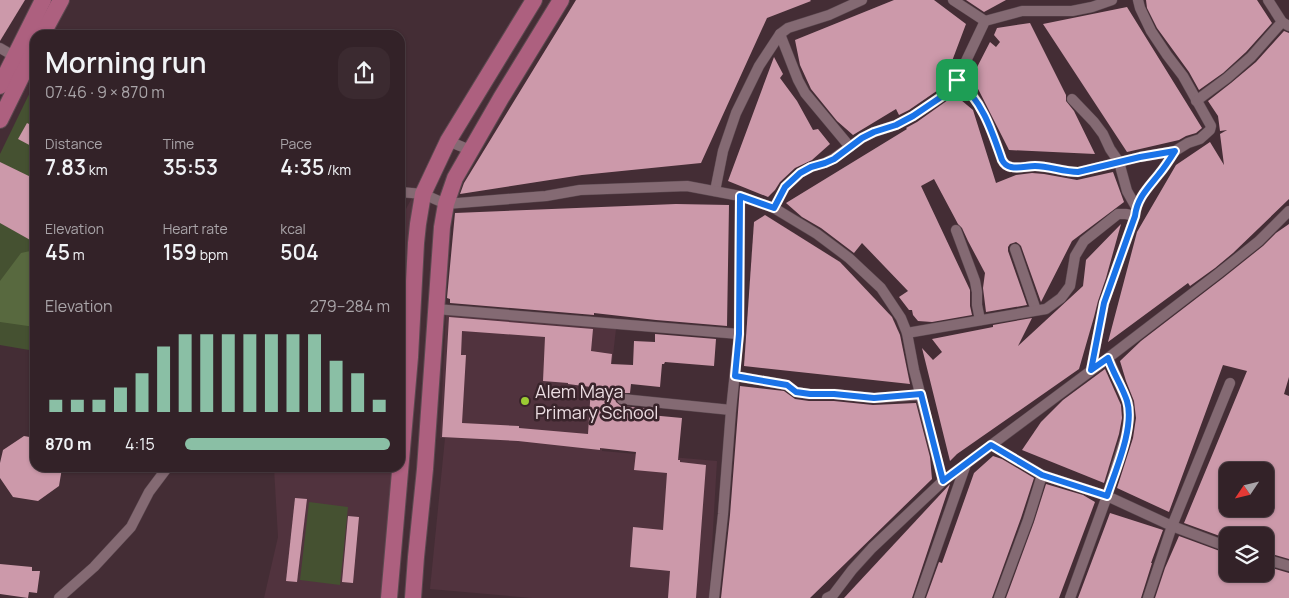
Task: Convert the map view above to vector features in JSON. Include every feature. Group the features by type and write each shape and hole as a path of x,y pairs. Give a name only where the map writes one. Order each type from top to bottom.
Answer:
{"main road":[{"path":"34,30 43,0"},
{"path":"45,30 61,0"},
{"path":"405,416 416,243 423,194 448,141 534,0"},
{"path":"413,598 425,469 442,228 446,204 455,178 470,150 561,0"},
{"path":"0,120 30,43"},
{"path":"0,86 26,56"},
{"path":"405,464 425,469"},
{"path":"389,598 400,472"}],"street":[{"path":"715,191 723,151 736,113 759,66 780,34 788,28 862,0"},
{"path":"953,0 985,21 1022,11 1072,11 1112,0"},
{"path":"957,80 965,86 978,102 993,132 1002,160 1008,166 1020,168 1036,166 1078,172 1140,157 1175,151 1188,143 1200,139 1210,130 1211,126 1183,76 1151,31 1138,0"},
{"path":"1196,101 1227,78 1286,24 1268,0"},
{"path":"774,208 785,187 800,173 834,159 862,138 896,125 913,116 950,91 985,21"},
{"path":"780,34 805,93 850,147"},
{"path":"0,48 26,56"},
{"path":"1072,99 1103,134 1119,162 1127,191 1136,212"},
{"path":"448,141 470,150"},
{"path":"1091,370 1104,303 1140,198 1175,151"},
{"path":"405,192 423,194 446,204 546,196 588,189 688,186 740,196 774,208 817,234 849,258 881,288 901,318 907,333 914,370 943,481"},
{"path":"714,598 739,334 740,196"},
{"path":"830,597 872,548 943,481 1226,268 1289,211"},
{"path":"907,333 1046,309 1061,298 1070,286 1075,256 1084,241 1118,214 1136,212"},
{"path":"956,230 976,281 980,320"},
{"path":"1015,249 1036,310"},
{"path":"436,309 739,334"},
{"path":"1070,598 1107,496 1126,436 1129,418 1128,403 1108,358"},
{"path":"735,376 787,385 796,392 810,394 874,398 921,394"},
{"path":"1148,598 1172,526 1230,383"},
{"path":"622,400 731,410"},
{"path":"991,445 1042,475 1107,496 1172,526 1219,543"},
{"path":"919,598 966,464"},
{"path":"59,598 94,567 131,527 149,492 164,472"},
{"path":"999,598 1042,475"},
{"path":"1274,561 1289,566"}],"shaded area":[{"path":"413,196 405,323 405,211"},
{"path":"446,313 616,329 602,451 717,461 709,598 532,598 430,589 445,438 440,438"},
{"path":"274,472 396,472 384,598 264,598 278,537"}],"green space":[{"path":"30,92 30,350 0,345 0,154"},
{"path":"30,251 30,326 0,322 0,281 21,253"},
{"path":"309,502 348,507 340,585 300,580"}],"building":[{"path":"0,0 25,0 0,41"},
{"path":"576,0 811,1 767,18 701,163 582,175 460,194 464,183"},
{"path":"894,0 934,0 966,24 944,86 909,110 899,115 896,109 853,135 837,121 811,89 800,65 795,40"},
{"path":"966,0 1006,0 984,12"},
{"path":"1146,0 1257,0 1272,23 1246,52 1223,73 1199,90 1189,72 1157,28 1147,8"},
{"path":"1127,7 1202,128 1196,133 1179,140 1127,152 1043,24"},
{"path":"1030,23 1066,95 1066,101 1074,111 1095,154 1009,150 972,77 990,42 996,47 1000,42 994,35 997,28"},
{"path":"1284,31 1289,33 1289,199 1215,268 1190,286 1188,283 1108,342 1137,232 1176,165 1210,142 1224,165 1220,134 1227,130 1220,131 1218,116 1208,101 1256,62"},
{"path":"774,57 783,74 780,78 797,101 813,130 818,129 830,144 812,160 795,168 768,197 728,181"},
{"path":"955,95 973,110 996,183 1016,175 1032,173 1077,180 1113,172 1124,202 1072,241 1041,302 1021,246 1016,242 1010,244 1008,251 1027,305 986,312 983,288 985,273 962,228 934,179 921,186 970,290 972,315 932,322 918,321 913,315 912,310 909,310 899,297 908,291 862,243 854,253 821,228 802,217 786,203 907,129"},
{"path":"27,123 30,124 30,145 18,139"},
{"path":"0,162 30,177 30,240 0,223"},
{"path":"676,204 729,205 727,326 594,313 594,315 450,303 450,299 447,298 455,213"},
{"path":"765,215 840,262 892,317 900,335 910,384 744,366 754,222"},
{"path":"1121,224 1079,369 957,454 950,461 922,348 933,360 942,352 932,339 1032,318 1018,346 1083,286 1086,260"},
{"path":"1289,224 1289,377 1284,394 1289,396 1289,559 1274,555 1274,527 1219,527 1219,536 1184,523 1247,371 1223,365 1169,512 1117,488 1133,438 1136,418 1134,401 1120,361 1141,341 1263,246 1276,233"},
{"path":"449,317 593,329 591,351 612,354 611,364 633,365 634,341 655,342 655,334 716,339 714,366 665,362 662,364 660,387 631,384 630,393 620,393 616,395 615,399 621,406 651,409 650,415 682,418 678,460 680,462 706,465 696,598 668,598 670,571 630,567 633,527 663,530 667,473 634,470 636,452 518,441 442,437","holes":["462,331 545,337 543,381 591,387 588,434 519,428 519,426 462,423 466,355 461,355"]},
{"path":"1105,369 1121,405 1122,418 1104,483 1022,450 1041,422 1063,400"},
{"path":"740,386 784,391 795,399 809,401 834,401 873,405 916,403 930,457 932,479 810,598 721,598 730,515"},
{"path":"24,436 30,437 30,472 61,472 59,486 38,501 13,497 0,478 0,463 3,450"},
{"path":"993,456 1002,459 1034,478 992,598 926,598 939,562 942,563 974,473"},
{"path":"950,484 912,598 844,598"},
{"path":"1046,484 1083,495 1095,502 1059,598 1006,598 1034,522"},
{"path":"295,498 307,499 297,582 286,581"},
{"path":"1110,513 1163,530 1141,598 1078,598"},
{"path":"348,516 359,517 353,583 342,582"},
{"path":"1179,536 1219,551 1219,582 1274,582 1274,569 1289,573 1289,598 1155,598 1165,568"},
{"path":"0,564 32,567 32,571 40,571 37,593 29,592 28,598 0,594"}],"place":[{"name":"Alem Maya Primary School","path":"525,401"}],"route":[{"path":"957,80 965,86 978,102 993,132 1002,160 1008,166 1014,168 1036,166 1078,172 1140,157 1175,151 1140,198 1104,303 1091,370 1108,358 1128,403 1129,418 1126,436 1107,496 1042,475 991,445 943,481 921,394 874,398 810,394 796,392 787,385 735,376 739,334 740,196 774,208 785,187 800,173 834,159 862,138 896,125 913,116 950,91 957,80"}]}
